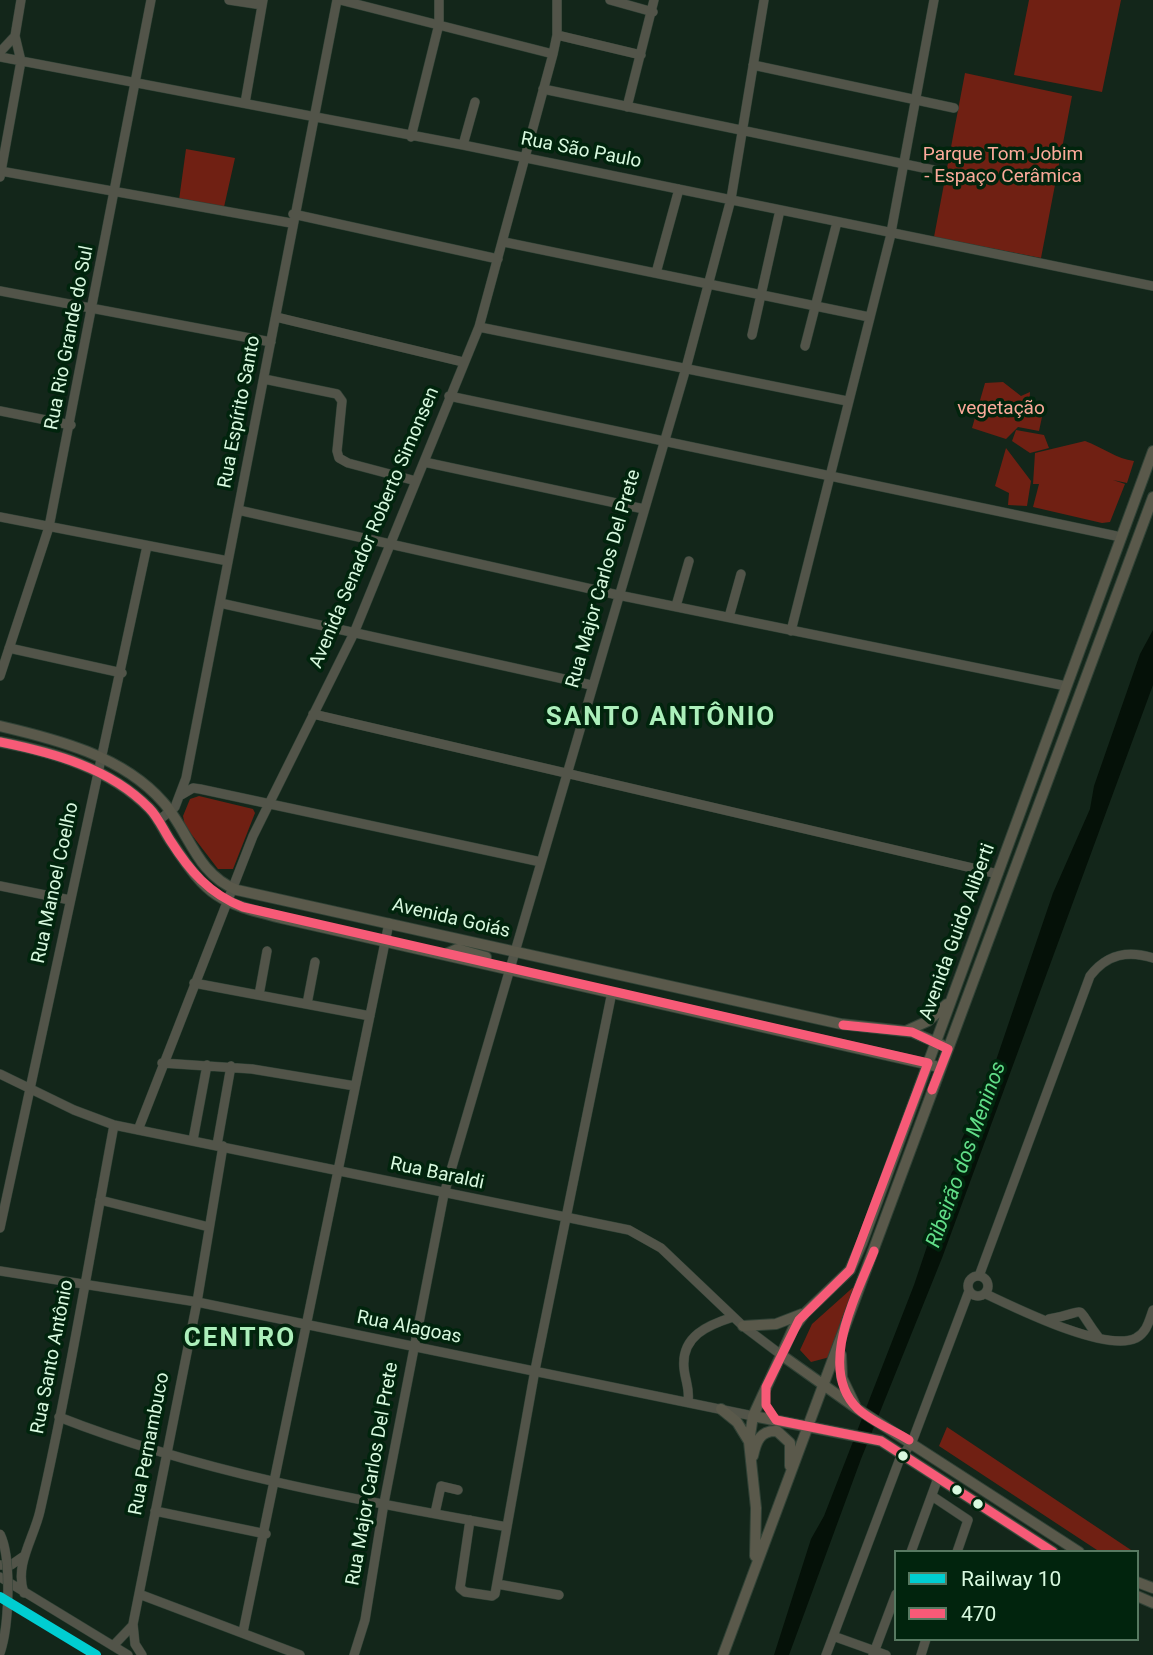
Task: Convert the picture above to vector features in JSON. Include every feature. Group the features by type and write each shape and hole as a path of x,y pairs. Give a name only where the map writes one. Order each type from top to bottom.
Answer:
{"main road":[{"name":"Avenida Guido Aliberti","path":"755,1570 756,1508 748,1442 753,1416 780,1354 805,1312 850,1270 1153,451"},
{"name":"Avenida Guido Aliberti","path":"723,1655 842,1343 1153,497"},
{"name":"Avenida Goiás","path":"0,726 48,738 101,758 152,791 171,812 206,868 216,879 232,888 841,1024 906,1031 948,1049"},
{"name":"Avenida Goiás","path":"0,742 53,753 99,774 141,801 159,821 200,884 225,903 386,941 509,966 941,1068"},
{"path":"998,874 1004,898"},
{"path":"906,1031 936,1016 954,993"},
{"path":"743,1326 776,1324 805,1312"},
{"path":"842,1343 842,1378 857,1408"},
{"name":"Rua Baraldi","path":"780,1354 857,1408 1076,1550"},
{"path":"766,1387 766,1405 776,1420"},
{"path":"721,1409 737,1422 748,1442"},
{"name":"Rua Alagoas","path":"753,1416 872,1439 902,1455 1050,1550"},
{"path":"751,1468 760,1436 768,1431 779,1431 787,1437 791,1447 788,1479"}],"street":[{"path":"21,0 15,36 20,61 0,173 292,218 498,259"},
{"name":"Rua Rio Grande do Sul","path":"0,676 49,527 116,191 150,0"},
{"path":"229,0 262,3 245,103"},
{"path":"338,0 553,54"},
{"name":"Rua Espírito Santo","path":"159,821 171,812 181,795 186,778 276,317 292,218 338,0"},
{"path":"411,137 439,24 439,0"},
{"name":"Avenida Senador Roberto Simonsen","path":"138,1130 225,903 268,803 354,633 479,327 553,54 557,36 557,0"},
{"path":"610,0 653,12"},
{"path":"627,107 654,0"},
{"name":"Rua Major Carlos Del Prete","path":"354,1655 365,1620 384,1503 443,1194 685,368 731,199 764,0"},
{"path":"791,631 890,234 934,0"},
{"path":"0,55 15,36"},
{"path":"557,36 641,55"},
{"name":"Rua São Paulo","path":"0,55 463,145 1153,286"},
{"path":"753,65 954,108"},
{"path":"543,89 943,172"},
{"path":"463,145 475,102"},
{"path":"656,273 679,189"},
{"path":"752,335 780,210"},
{"path":"805,346 837,222"},
{"path":"504,242 869,317"},
{"path":"0,291 271,342"},
{"path":"276,317 463,362"},
{"path":"479,327 847,401"},
{"path":"264,379 337,394 342,401 337,451 339,458 348,463 416,481"},
{"path":"449,396 1121,537"},
{"path":"0,411 71,425"},
{"path":"424,461 643,509"},
{"path":"238,510 618,595 1066,686"},
{"path":"0,517 228,561"},
{"name":"Rua Manoel Coelho","path":"0,1228 147,546"},
{"path":"676,606 688,561"},
{"path":"729,617 741,574"},
{"path":"220,603 591,685"},
{"path":"9,648 121,673"},
{"path":"313,714 998,874"},
{"path":"186,778 193,788"},
{"path":"181,795 193,788 541,862"},
{"path":"0,886 70,900"},
{"path":"243,1632 266,1534 336,1170 389,923"},
{"path":"260,995 267,951"},
{"path":"826,1655 902,1455 912,1442 969,1291 970,1281 979,1276 1090,976 1103,962 1122,954 1137,953 1153,958"},
{"path":"307,1004 314,962"},
{"path":"194,983 370,1016"},
{"path":"470,1520 460,1588 465,1592 495,1594 535,1370 612,992"},
{"path":"162,1063 231,1066 355,1086"},
{"path":"193,1140 207,1065"},
{"name":"Rua Pernambuco","path":"142,1655 135,1644 133,1624 197,1302 231,1066"},
{"name":"Rua Baraldi","path":"0,1074 114,1125 640,1234 661,1248 743,1326 780,1354"},
{"name":"Rua Santo Antônio","path":"24,1593 21,1580 25,1555 40,1515 86,1285 114,1125"},
{"path":"100,1200 209,1227"},
{"name":"Rua Alagoas","path":"0,1271 197,1302 753,1416"},
{"path":"979,1276 987,1281 986,1294"},
{"path":"969,1291 977,1297 986,1294 1100,1339 1115,1342 1134,1339 1146,1330 1153,1310"},
{"path":"1047,1319 1078,1311 1085,1313 1100,1339"},
{"path":"688,1401 684,1364 688,1344 701,1330 733,1317"},
{"path":"59,1417 122,1442 166,1454 276,1480 507,1527"},
{"path":"912,1550 938,1478"},
{"path":"435,1513 441,1486 458,1489"},
{"path":"932,1496 968,1520 958,1550"},
{"path":"155,1511 266,1534"},
{"path":"0,1534 7,1561 4,1636 0,1653"},
{"path":"0,1565 16,1563 25,1555"},
{"path":"0,1577 128,1655"},
{"path":"497,1584 559,1595"},
{"path":"139,1594 300,1655"},
{"path":"874,1653 894,1599"},
{"path":"113,1646 133,1624"},
{"path":"833,1636 874,1653 886,1655"}],"green space":[{"name":"Parque Tom Jobim - Espaço Cerâmica","path":"1029,0 1121,0 1102,92 1014,75"},
{"name":"Parque Tom Jobim - Espaço Cerâmica","path":"965,73 1072,96 1041,258 934,237"},
{"path":"186,149 235,158 224,207 179,200"},
{"name":"vegetação","path":"1003,382 1021,396 1030,392 1029,413 1042,417 1039,431 1018,427 1006,439 972,428 985,383"},
{"path":"1016,430 1044,435 1049,448 1030,453 1012,441"},
{"path":"1085,441 1134,461 1127,483 1113,480 1125,484 1110,522 1102,523 1033,507 1039,484 1033,484 1035,453"},
{"name":"vegetação","path":"1006,448 1031,481 1027,506 1008,505 1009,493 995,486"},
{"path":"199,796 253,809 255,813 233,869 218,869 185,826 183,816 190,799"},
{"path":"859,1282 830,1357 811,1362 800,1350 812,1324"},
{"path":"947,1427 1131,1550 1097,1550 939,1446"}],"water":[{"name":"Ribeirão dos Meninos","path":"1153,630 1153,685 942,1258 861,1459 789,1655 774,1655 811,1539 824,1516 914,1285 952,1172 960,1158 961,1141 990,1078 1053,893 1090,809 1094,786 1140,654"}],"rail line":[{"name":"10","path":"0,1597 96,1655"}],"transit line":[{"name":"470","path":"0,742 61,757 117,782 152,812 177,851 201,880 220,895 243,907 928,1063 850,1270 799,1320 766,1387 766,1405 776,1420 881,1441 1050,1550"},
{"name":"470","path":"843,1025 912,1032 948,1049 932,1090"},
{"name":"470","path":"874,1251 850,1309 840,1353 840,1373 846,1392 858,1409 909,1440"}],"district":[{"name":"SANTO ANTÔNIO","path":"661,718"},
{"name":"CENTRO","path":"240,1339"}]}
